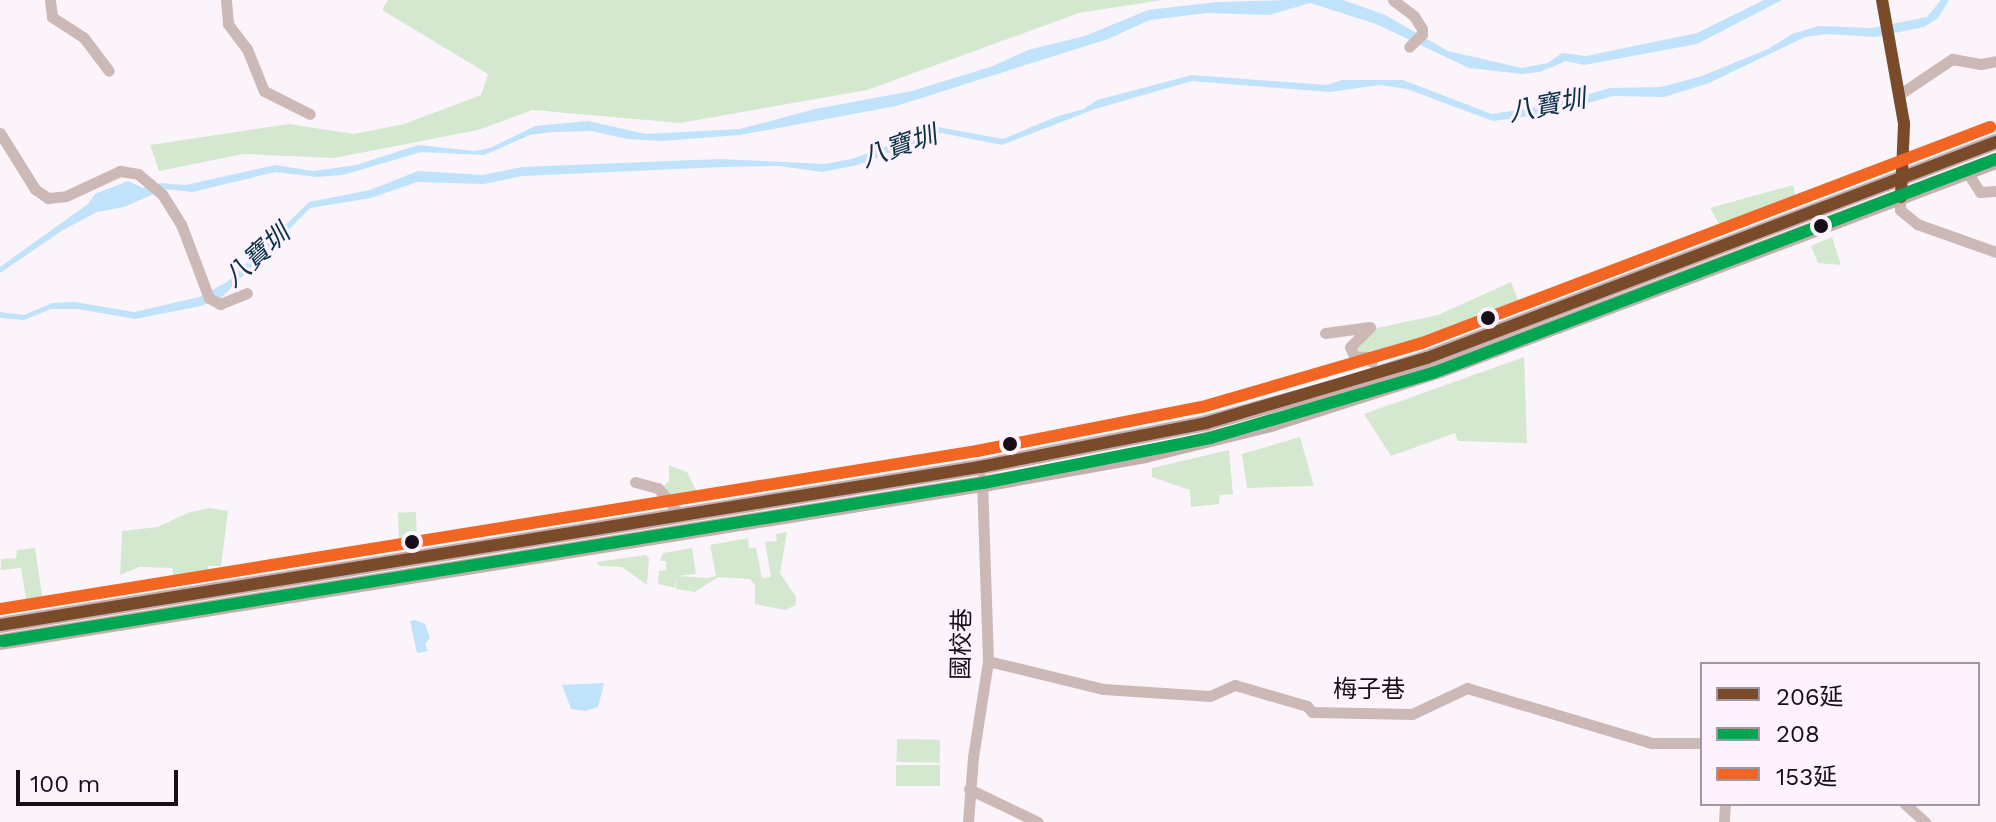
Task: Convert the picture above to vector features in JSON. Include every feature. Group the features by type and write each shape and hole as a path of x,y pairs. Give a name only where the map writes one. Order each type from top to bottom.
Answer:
{"main road":[{"path":"0,625 980,467 1206,423 1340,386 1466,343 1996,142"},
{"path":"0,642 983,484 1145,455 1346,401 1521,341 1996,161"}],"street":[{"path":"50,0 52,17 84,38 109,71"},
{"path":"226,0 228,24 247,49 264,91 310,114"},
{"path":"1393,0 1414,16 1422,29 1422,34 1409,47"},
{"path":"1882,0 1904,124 1900,210 1917,224 1996,252"},
{"path":"1900,94 1952,59 1981,64 1996,61"},
{"path":"0,133 35,189 48,198 66,196 120,171 138,174 162,194 181,224 209,298 220,304 247,293"},
{"path":"1967,172 1987,193"},
{"path":"1325,333 1370,327 1365,336 1350,347 1354,356 1367,357 1372,362"},
{"name":"國校巷","path":"968,822 969,789 988,661 980,467"},
{"path":"635,482 658,488 681,516"},
{"name":"梅子巷","path":"988,661 1103,689 1210,696 1235,685 1307,706 1312,712 1412,714 1467,688 1652,743 1700,743"},
{"path":"969,789 1038,822"},
{"path":"1907,806 1925,822"}],"green space":[{"path":"388,0 1162,0 1079,13 867,90 680,123 533,110 478,130 334,158 243,154 159,171 150,145 289,124 354,134 404,124 481,95 488,74 382,10"},
{"path":"1793,185 1797,202 1722,229 1710,208"},
{"path":"1832,237 1841,265 1818,263 1811,246"},
{"path":"1511,282 1520,305 1377,358 1353,348 1372,329 1438,315"},
{"path":"1524,357 1527,443 1458,441 1455,433 1391,456 1364,414"},
{"path":"1300,437 1314,486 1247,488 1242,454"},
{"path":"1229,450 1233,494 1220,495 1219,504 1191,507 1190,490 1152,477 1152,468"},
{"path":"669,465 687,472 699,496 675,500 663,487 669,481"},
{"path":"210,508 228,511 221,566 208,566 209,576 175,581 172,568 139,567 120,575 122,531 158,527 190,512"},
{"path":"416,512 417,542 399,543 398,513"},
{"path":"787,532 780,573 796,597 796,605 785,610 755,604 755,585 750,579 718,577 695,592 676,589 675,577 675,588 658,584 659,571 666,570 666,561 660,561 663,553 692,548 696,574 678,576 707,578 716,576 710,545 748,538 749,548 756,548 762,578 771,577 765,542 777,541 776,534"},
{"path":"35,548 43,602 27,604 21,568 1,570 1,559 16,558 17,550"},
{"path":"646,555 649,559 647,585 622,567 600,566 596,562"},
{"path":"897,739 940,740 940,763 897,762"},
{"path":"896,765 940,765 940,786 896,786"}],"water":[{"name":"八寶圳","path":"1343,0 1385,15 1448,51 1522,68 1548,63 1562,53 1586,56 1697,33 1764,0 1782,0 1697,44 1584,65 1566,61 1540,72 1522,74 1469,68 1376,24 1310,3 1269,15 1207,13 1150,20 1108,39 896,106 740,135 661,141 627,139 592,131 553,132 530,135 484,155 421,152 343,175 317,177 275,172 193,192 165,189 124,207 97,212 63,230 0,273 0,267 88,204 95,194 128,181 143,188 161,183 185,185 275,165 314,171 356,165 418,145 474,151 490,148 535,126 588,121 646,134 740,129 815,109 912,91 993,66 1028,50 1085,36 1148,10 1217,2"},
{"name":"八寶圳","path":"1941,0 1949,0 1938,18 1924,27 1875,37 1827,34 1805,37 1709,83 1664,97 1613,96 1553,113 1493,121 1407,89 1379,85 1330,92 1192,81 1095,109 1002,145 941,133 858,165 822,172 778,166 722,167 522,176 484,184 417,182 371,198 310,208 221,298 201,306 135,319 78,309 51,309 24,320 0,318 0,312 24,315 52,303 75,302 134,312 199,297 227,282 309,202 370,190 418,171 482,175 522,167 720,159 825,164 852,159 938,127 1003,139 1058,116 1084,109 1097,100 1192,75 1327,85 1342,80 1403,80 1492,114 1551,105 1610,88 1661,87 1702,76 1768,49 1792,34 1819,26 1872,28 1927,17"},
{"path":"410,621 425,624 430,638 425,644 428,651 417,653"},
{"path":"604,683 598,707 585,711 571,709 562,685"}],"transit line":[{"name":"206延","path":"1882,0 1904,124 1901,197"},
{"name":"153延","path":"0,609 977,451 1202,407 1422,343 1990,127"},
{"name":"206延","path":"0,625 980,467 1206,423 1427,358 1996,142"},
{"name":"208","path":"3,641 983,483 1210,438 1433,373 1996,159"}]}
